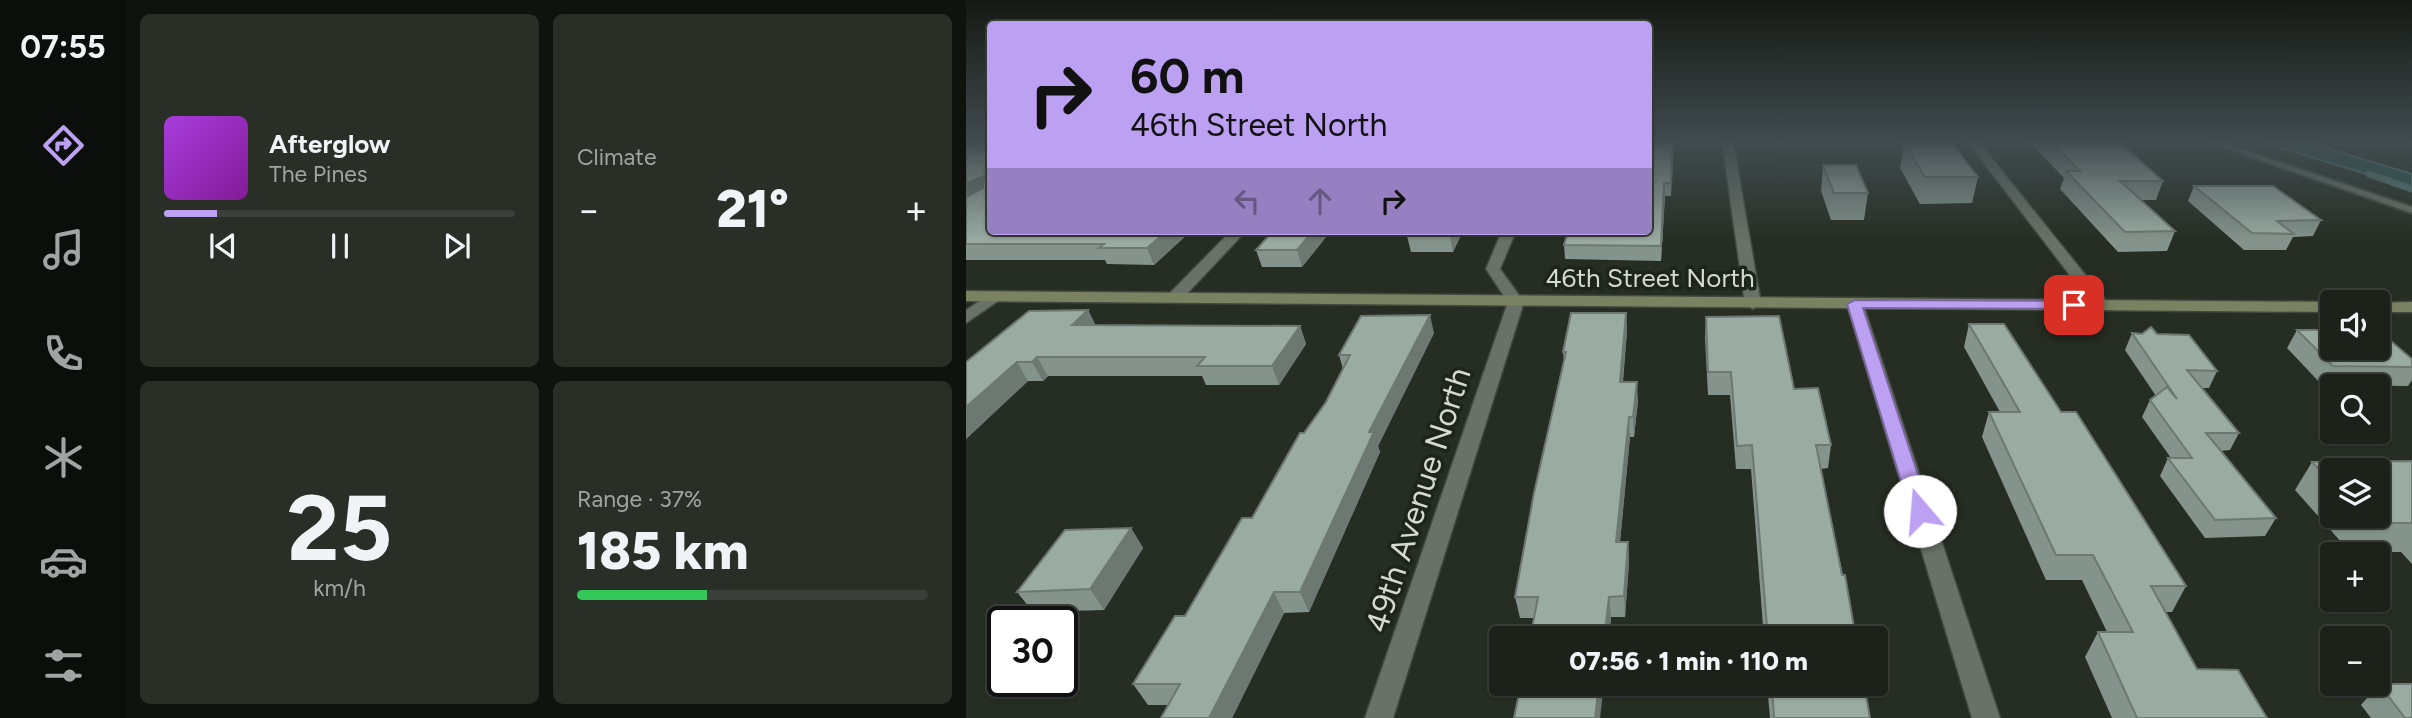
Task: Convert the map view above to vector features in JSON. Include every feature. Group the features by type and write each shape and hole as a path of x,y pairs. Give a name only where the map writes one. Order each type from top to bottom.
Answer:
{"street":[{"path":"1732,175 1753,304"},
{"path":"1998,175 2101,305"},
{"path":"1174,298 1235,235"},
{"path":"1507,235 1493,269 1516,302"},
{"name":"46th Street North","path":"966,296 2320,307"},
{"path":"966,318 995,296"},
{"name":"49th Avenue North","path":"1379,718 1516,302"},
{"path":"1855,304 1986,718"},
{"path":"2390,307 2411,308"}],"lane":[{"path":"2308,175 2412,210"}],"water":[{"path":"2368,175 2412,175 2412,188"}],"building":[{"path":"966,175 987,175 987,235 1162,235 1147,248 1099,248 1104,244 966,244 966,197 983,188 984,176 966,183"},
{"path":"1652,175 1671,175 1671,183 1664,183 1661,246 1564,245 1567,235 1652,235"},
{"path":"1827,175 1860,175 1868,193 1834,193"},
{"path":"1923,175 1976,175 1978,177 1925,177"},
{"path":"2069,175 2156,175 2163,181 2120,181 2175,231 2125,232"},
{"path":"2194,186 2273,186 2321,220 2277,221 2294,234 2252,233"},
{"path":"1269,235 1310,235 1297,250 1256,250"},
{"path":"1407,235 1450,235 1450,236"},
{"path":"1088,310 1072,325 1300,326 1272,366 1197,366 1205,357 1037,357 1032,362 1017,362 966,407 966,362 1029,311"},
{"path":"1571,313 1626,313 1620,382 1637,382 1633,417 1629,417 1616,542 1628,542 1624,596 1609,597 1606,626 1532,626 1538,597 1515,597 1534,493 1566,352 1563,352"},
{"path":"1430,315 1369,432 1374,432 1300,592 1274,592 1209,718 1161,718 1180,684 1133,684 1175,616 1185,616 1242,518 1252,518 1300,433 1304,433 1326,402 1350,355 1339,355 1361,316"},
{"path":"1779,316 1794,389 1818,388 1831,445 1816,445 1854,626 1767,626 1752,445 1737,446 1731,372 1708,372 1706,317"},
{"path":"1969,324 2004,324 2061,412 2076,412 2186,586 2151,586 2197,669 2238,670 2267,718 2137,718 2098,632 2133,632 2093,555 2056,555 1989,412 2020,412"},
{"path":"2151,327 2157,334 2189,335 2217,371 2187,370 2239,433 2206,433 2276,518 2215,520 2168,458 2192,458 2150,400 2167,387 2177,399 2132,333 2142,334"},
{"path":"2297,330 2320,330 2320,353"},
{"path":"2390,340 2412,359 2412,367 2333,366 2327,360 2390,360"},
{"path":"2390,461 2412,461 2412,523 2390,523"},
{"path":"2312,462 2320,462 2320,470"},
{"path":"1131,528 1090,589 1017,592 1065,530"},
{"path":"2390,684 2412,684 2412,718 2405,718 2388,696"},
{"path":"1519,696 1598,696 1595,718 1514,718"},
{"path":"1773,696 1866,696 1870,718 1774,718"}],"waterway":[{"path":"2370,175 2412,189"}],"route":[{"path":"1920,511 1855,304 2074,305"}]}
